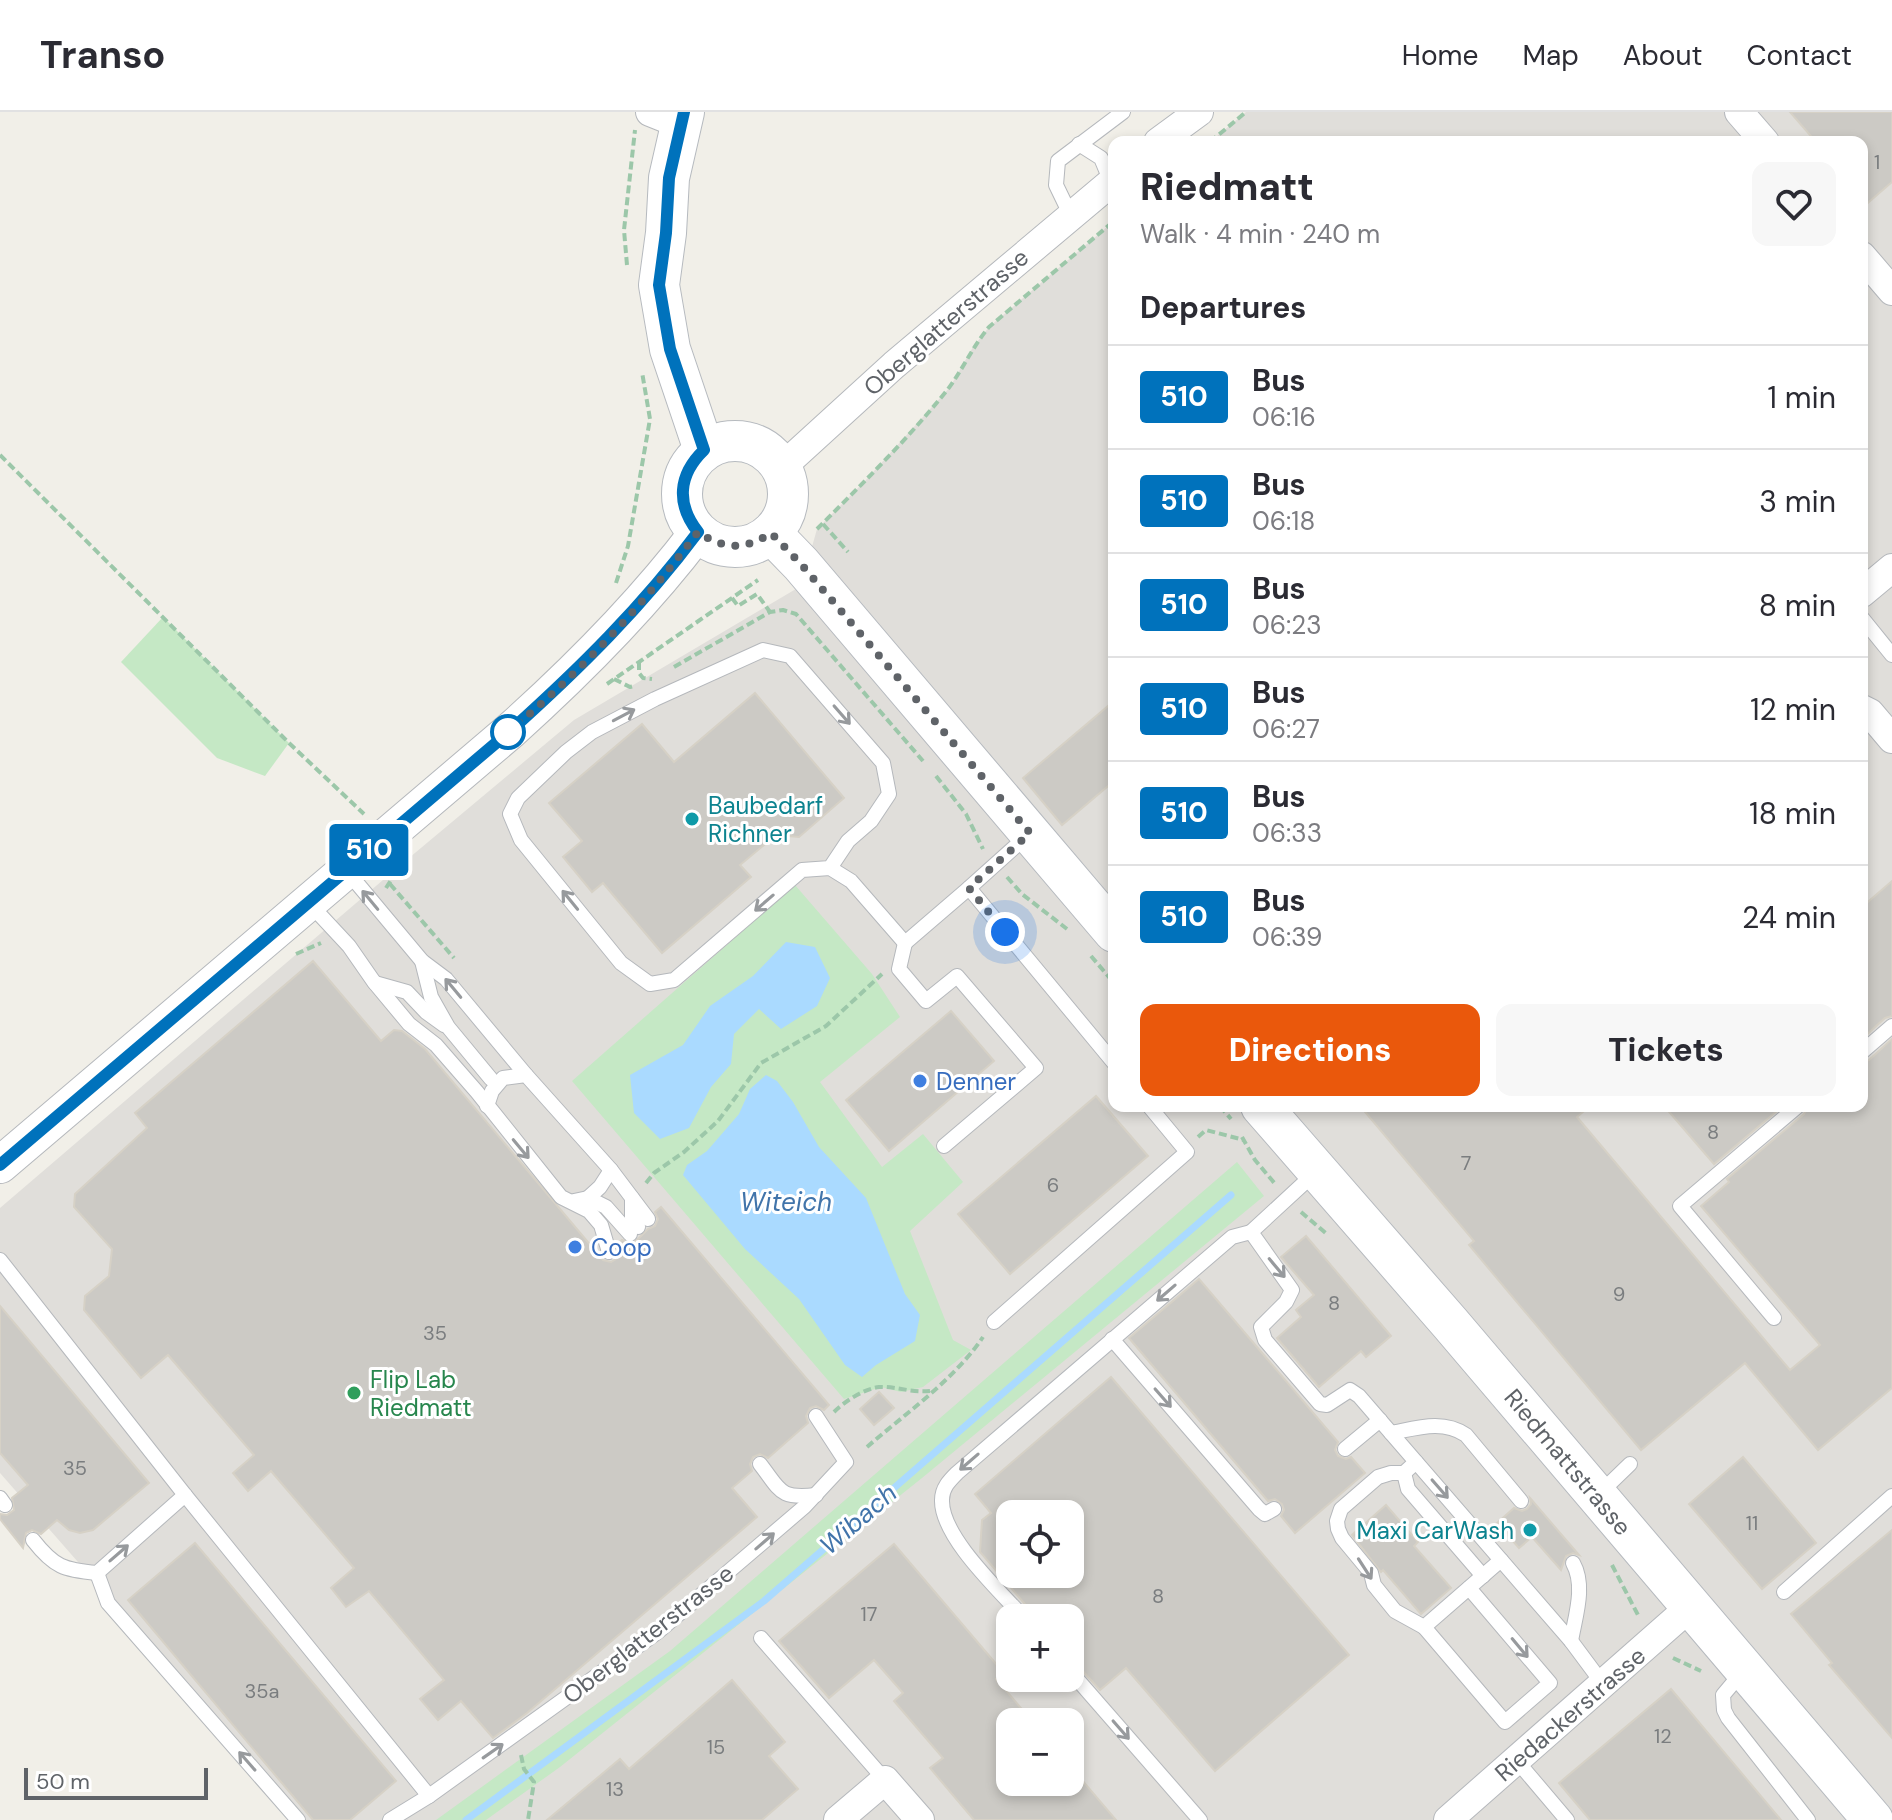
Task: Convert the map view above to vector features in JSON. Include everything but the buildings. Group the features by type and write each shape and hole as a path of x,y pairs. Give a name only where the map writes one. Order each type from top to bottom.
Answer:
{"main road":[{"path":"663,118 669,178 666,233 698,354 715,404 720,446"},
{"path":"720,446 761,448 781,468 788,495 786,509 771,533 758,542 743,547 727,547 698,532 688,520 682,490 685,475 693,461 720,446"},
{"path":"771,533 801,564 1108,925"},
{"name":"Riedmattstrasse","path":"1261,1116 1317,1171 1873,1820"}],"street":[{"path":"1166,136 1199,112"},
{"path":"1739,112 1760,136"},
{"name":"Oberglatterstrasse","path":"781,468 894,365 1108,185"},
{"path":"1868,263 1892,291"},
{"path":"0,1165 582,666 618,629 698,532"},
{"path":"1868,588 1892,568"},
{"path":"1868,712 1892,739"},
{"name":"Riedackerstrasse","path":"1448,1820 1690,1607"},
{"path":"838,1820 885,1780 920,1820"}],"lane":[{"path":"1071,216 1056,185 1058,161 1123,112"},
{"path":"1079,144 1101,158 1108,171"},
{"path":"1868,625 1892,655"},
{"path":"830,868 848,841 871,821 889,794 883,763 790,656 763,650 655,699 592,732 518,798 510,814 521,840 611,951 621,963 650,984 674,980 802,870 830,868 851,881 905,943"},
{"path":"944,1146 1036,1068 957,976 926,1001 899,969 905,943 1030,833"},
{"path":"308,902 349,946 409,1024 436,1045 561,1197 606,1207 639,1226 632,1198 611,1170 446,979 422,961 345,870"},
{"path":"969,888 1108,1056"},
{"path":"422,961 431,997 448,1027 491,1079"},
{"path":"374,982 407,992 426,1012 448,1027"},
{"path":"1868,1047 1892,1026"},
{"path":"487,1106 492,1091 503,1078 526,1075"},
{"path":"994,1322 1187,1152 1154,1112"},
{"path":"1774,1318 1680,1206 1791,1112"},
{"path":"581,1200 600,1187 611,1170"},
{"path":"1012,1604 958,1540 946,1519 943,1493 957,1473 1232,1237 1251,1232 1317,1171"},
{"path":"581,1200 601,1225 609,1252"},
{"path":"1251,1232 1292,1290 1286,1302 1263,1323 1260,1331 1265,1340 1320,1404 1327,1405 1352,1390 1571,1641 1603,1684"},
{"path":"0,1260 185,1495 429,1796"},
{"path":"1112,1339 1262,1512 1268,1513 1274,1509"},
{"name":"Oberglatterstrasse","path":"390,1820 429,1796 659,1631 816,1495 846,1462 816,1416"},
{"path":"1345,1449 1380,1420"},
{"path":"1391,1433 1439,1425 1456,1429 1466,1435 1521,1501"},
{"path":"1416,1462 1404,1473 1378,1477 1341,1509 1337,1521 1342,1538 1371,1573 1374,1585 1395,1611 1424,1627 1505,1722 1550,1683 1469,1588"},
{"path":"760,1464 783,1494 795,1497 816,1495"},
{"path":"1597,1496 1630,1464"},
{"path":"1404,1473 1408,1489 1483,1576"},
{"path":"33,1540 45,1556 65,1570 97,1573 185,1495"},
{"path":"1784,1592 1892,1496"},
{"path":"1424,1627 1501,1560"},
{"path":"1571,1641 1579,1587 1573,1563"},
{"path":"97,1573 108,1603 298,1820"},
{"path":"761,1638 885,1780"},
{"path":"1744,1670 1723,1695 1724,1710 1808,1820"},
{"path":"1084,1687 1200,1820"},
{"path":"1517,1761 1567,1820"}],"path":[{"path":"1217,136 1246,112"},
{"path":"628,270 624,230 663,118"},
{"path":"817,529 950,387 973,347 989,327 1108,226"},
{"path":"616,584 628,546 650,419 642,372"},
{"path":"0,455 364,814"},
{"path":"823,524 848,552"},
{"path":"732,598 738,606 757,594 770,612"},
{"path":"640,660 639,673 643,678 652,679"},
{"path":"632,1198 654,1173 684,1152 718,1121 751,1072 761,1063 826,1026 880,974 899,969"},
{"path":"1185,1149 1206,1130 1261,1116"},
{"path":"867,1447 973,1352"},
{"path":"845,1402 877,1387 908,1392 933,1391"},
{"path":"524,1769 534,1782 528,1820"}],"shaded area":[{"path":"1246,112 1892,112 1892,1820 304,1820 0,1473 0,1208 574,720 801,586 817,529 950,387 973,347 989,327 1108,226 1108,1112 1868,1112 1868,136 1217,136"}],"green space":[{"path":"163,617 289,743 265,776 217,758 121,662"},
{"path":"795,885 872,974 900,1017 820,1082 882,1167 923,1134 963,1182 910,1231 953,1340 971,1350 923,1387 901,1392 881,1387 844,1399 572,1081"},
{"path":"1237,1162 1264,1196 922,1478 560,1767 486,1820 436,1820 670,1651"}],"water":[{"path":"786,942 815,947 830,978 817,1006 781,1029 759,1009 734,1034 731,1064 711,1087 689,1128 660,1139 634,1113 630,1075 683,1045 710,1006 753,976"},
{"name":"Witeich","path":"766,1075 777,1081 819,1147 866,1198 905,1294 920,1315 915,1341 862,1377 845,1365 799,1299 745,1249 683,1175 687,1165 707,1151 739,1114 750,1089"}],"waterway":[{"name":"Wibach","path":"466,1820 764,1601 1231,1195"}],"bus line":[{"name":"510","path":"0,1165 510,731 582,666 618,629 698,532 688,520 682,490 685,475 704,450 670,349 659,285 669,178 684,112"}],"place":[{"name":"Baubedarf Richner","path":"692,819"},
{"name":"Denner","path":"920,1081"},
{"name":"Coop","path":"575,1247"},
{"name":"Flip Lab Riedmatt","path":"354,1393"},
{"name":"Maxi CarWash","path":"1530,1530"}],"route":[{"path":"508,732 582,666 618,629 698,532 727,547 743,547 771,533 801,564 1030,833 969,888 1005,932"}]}
